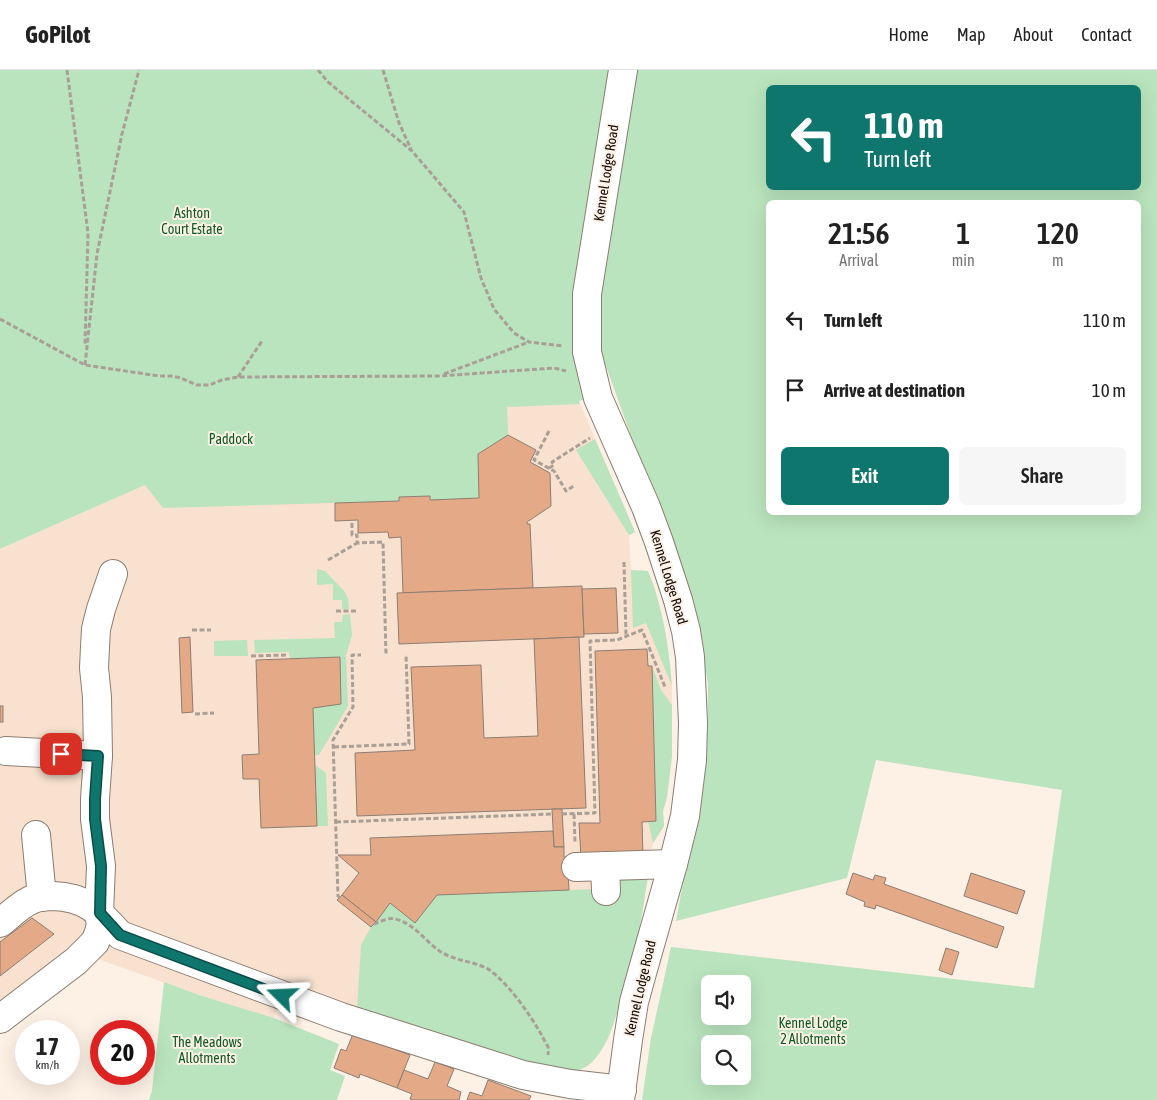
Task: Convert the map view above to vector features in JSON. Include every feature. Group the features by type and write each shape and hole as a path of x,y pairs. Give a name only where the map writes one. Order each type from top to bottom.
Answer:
{"street":[{"name":"Kennel Lodge Road","path":"42,897 62,896 80,900 100,913 120,935 341,1017 523,1075 621,1095 634,1002 674,864 685,816 692,760 693,723 690,657 678,600 652,523 598,398 587,352 587,294 623,70"},
{"path":"0,1019 85,954 98,935 100,925 101,866 95,819 98,756 94,647 101,609 113,574"},
{"path":"6,751 98,756"},
{"path":"4,916 30,900 42,897 36,836"},
{"path":"576,867 606,878 674,864"}],"path":[{"path":"67,70 88,233 85,366"},
{"path":"85,366 97,254 122,134 139,70"},
{"path":"318,70 328,82 412,151 464,212 481,278 494,309 514,334 530,342 578,348 587,352"},
{"path":"383,70 398,124 412,151"},
{"path":"0,319 85,366 171,376 197,385 209,385 238,377 439,376 554,368 567,371 571,376"},
{"path":"238,377 262,342"},
{"path":"439,376 530,342"},
{"path":"549,431 534,460 554,470 566,491 575,485"},
{"path":"549,468 554,465 552,462 590,438"},
{"path":"352,524 352,536 357,535 357,543"},
{"path":"328,560 357,543 383,542 386,655"},
{"path":"624,562 626,636"},
{"path":"336,611 356,611"},
{"path":"192,630 211,630"},
{"path":"562,814 595,813 590,641 617,640 642,630 666,689"},
{"path":"334,747 409,744 406,654"},
{"path":"340,898 338,896 333,740 353,706 352,655 361,655"},
{"path":"251,656 287,656"},
{"path":"195,714 214,713"},
{"path":"336,822 552,814"},
{"path":"374,924 391,918 402,921 445,954 455,959 478,965 491,972 511,992 539,1031 548,1049 547,1060"}],"shaded area":[{"path":"579,401 635,532 629,535 631,570 648,571 655,588 666,634 672,686 672,756 667,797 663,811 664,826 653,844 638,934 615,1020 608,1039 590,1064 579,1070 480,1052 287,983 274,1018 199,995 92,957 0,1028 0,549 145,485 136,415"}],"green space":[{"name":"Ashton Court Estate","path":"0,70 1157,70 1157,1100 642,1100 651,1038 671,947 1034,988 1062,790 876,760 847,878 676,921 707,751 708,684 693,609 602,355 578,356 590,398 579,401 580,404 507,407 508,435 478,454 479,498 430,500 430,496 399,497 399,501 163,508 145,485 0,549"},
{"path":"595,439 635,532 629,535 576,450"},
{"path":"317,569 325,571 345,592 349,609 342,609 342,600 333,600 333,584 317,585"},
{"path":"631,570 648,571 658,599 669,657 672,686 646,623 633,628"},
{"path":"350,614 352,635 346,655 348,706 319,755 315,755 313,708 341,703 340,657 290,659 289,652 255,653 254,640 335,638 334,622 342,622 343,615"},
{"path":"247,640 248,656 214,656 214,641"},
{"path":"652,666 661,690 672,705 672,756 667,797 663,811 664,826 653,843 648,821 656,821"},
{"path":"315,765 326,773 328,826 317,826"},
{"path":"649,871 636,942 608,1039 598,1056 579,1070 566,1072 540,1069 357,1008 361,945 371,927 390,903 415,923 437,895 597,889 619,876"},
{"name":"The Meadows Allotments","path":"164,982 274,1018 339,1044 330,1070 345,1076 337,1100 149,1100 153,1085 155,1085 155,1064"}],"building":[{"path":"508,435 536,450 530,462 550,473 551,506 527,522 527,524 530,524 533,588 403,593 401,537 389,538 388,532 358,533 358,520 335,521 335,503 399,501 399,497 430,496 430,500 479,498 478,454"},
{"path":"582,586 584,637 399,644 397,593"},
{"path":"616,588 618,633 584,634 582,589"},
{"path":"190,637 193,712 182,713 179,638"},
{"path":"579,637 586,808 357,816 355,753 415,750 411,667 481,665 484,738 538,736 534,639"},
{"path":"647,649 648,666 652,666 656,821 642,822 643,856 581,858 579,823 600,823 595,651"},
{"path":"340,657 341,704 313,708 317,826 261,828 259,779 243,779 242,755 259,754 256,660"},
{"path":"0,706 3,706 3,722 0,722"},
{"path":"552,809 562,809 564,847 554,847"},
{"path":"553,831 554,847 564,847 564,857 567,857 569,890 437,895 415,923 390,903 376,922 342,895 359,873 338,855 371,855 370,838"},
{"path":"853,873 873,880 875,875 886,878 884,884 1004,927 997,948 876,905 875,909 864,906 865,902 846,894"},
{"path":"971,873 1025,891 1017,914 964,896"},
{"path":"342,895 376,922 371,927 337,900"},
{"path":"32,918 54,934 0,976 0,942"},
{"path":"946,948 959,952 952,975 939,970"},
{"path":"353,1034 410,1055 397,1088 360,1074 359,1078 334,1068 341,1049 346,1051"},
{"path":"435,1062 454,1069 447,1086 461,1092 459,1100 414,1100 410,1099 412,1094 397,1088 404,1070 428,1079"},
{"path":"488,1080 531,1096 529,1100 467,1100 470,1092 482,1096"}],"route":[{"path":"61,754 98,756 95,819 101,866 100,913 120,935 282,996"}],"park label":[{"name":"Paddock","path":"231,439"},
{"name":"Kennel Lodge 2 Allotments","path":"813,1032"}]}
